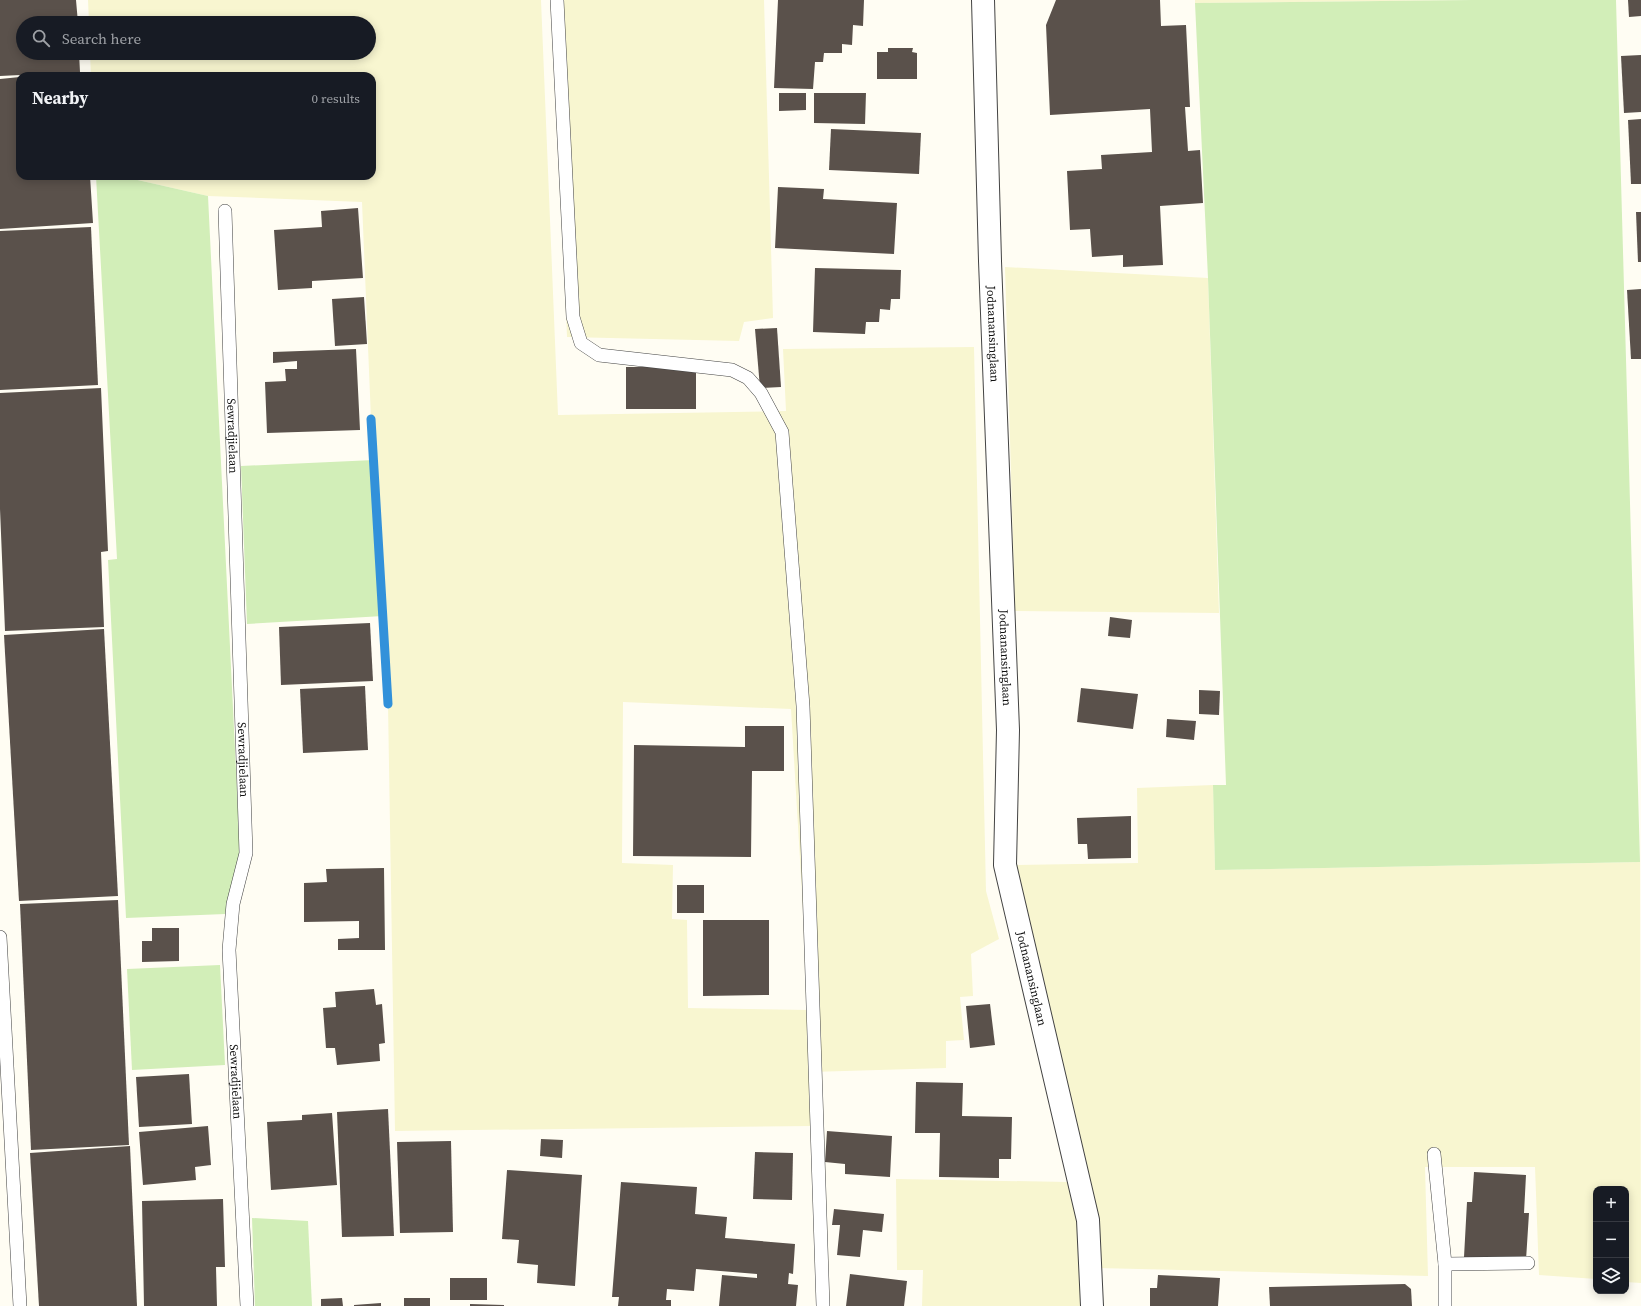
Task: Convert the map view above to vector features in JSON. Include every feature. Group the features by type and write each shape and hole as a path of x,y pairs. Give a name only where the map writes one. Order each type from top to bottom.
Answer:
{"street":[{"name":"Jodnanansinglaan","path":"982,0 990,261 1008,730 1006,865 1088,1220 1092,1306"}],"lane":[{"path":"557,0 573,317 581,343 599,355 732,370 748,378 761,393 782,432 803,706 823,1306"},
{"name":"Sewradjielaan","path":"224,211 246,853 233,904 229,950 247,1306"},
{"path":"0,937 20,1306"},
{"path":"1434,1154 1445,1264 1445,1306"},
{"path":"1445,1264 1528,1263"}],"shaded area":[{"path":"88,0 541,0 558,415 786,411 783,349 974,347 986,891 999,939 971,954 973,996 960,997 964,1040 946,1041 946,1068 811,1072 813,1126 395,1131 388,704 371,419 362,202 208,196 138,180 376,180 376,72 91,72 90,60 376,60 376,16 89,16","holes":["623,702 791,709 809,1010 688,1008 687,920 672,919 673,865 622,863"]},
{"path":"554,0 764,0 773,318 744,322 739,341 567,337"},
{"path":"1195,0 1472,0 1195,3"},
{"path":"1005,267 1208,278 1219,613 1015,611"},
{"path":"1213,785 1215,870 1640,862 1641,1283 1629,1282 1629,1186 1593,1186 1593,1279 1539,1275 1535,1167 1425,1167 1428,1276 1098,1268 1016,865 1138,863 1137,788"},
{"path":"896,1179 1068,1182 1078,1225 1082,1306 922,1306 923,1270 897,1270"}],"green space":[{"path":"1616,0 1640,862 1215,870 1213,785 1226,785 1208,278 1195,3"},
{"path":"96,180 138,180 208,196 240,852 225,914 126,918 108,560 117,559"},
{"path":"374,460 383,616 247,624 241,466"},
{"path":"220,965 225,1065 132,1070 127,969"},
{"path":"252,1218 308,1221 312,1306 255,1306"}],"building":[{"path":"0,0 76,0 77,16 16,16 16,60 79,60 80,72 16,72 16,75 0,76"},
{"path":"778,0 864,0 863,26 853,25 852,45 842,44 842,53 824,53 823,62 815,62 813,89 774,88"},
{"path":"1056,0 1160,0 1161,26 1186,25 1190,107 1185,107 1188,151 1200,150 1203,203 1160,206 1163,265 1123,267 1123,255 1092,257 1090,229 1070,230 1067,171 1102,169 1101,155 1152,152 1150,109 1050,115 1046,25"},
{"path":"1628,0 1641,0 1641,16 1629,17"},
{"path":"888,48 913,48 912,52 917,53 917,79 877,79 877,52 888,52"},
{"path":"1641,55 1641,112 1624,113 1621,56"},
{"path":"16,77 16,180 90,180 93,223 0,229 0,79"},
{"path":"779,93 806,93 806,110 779,111"},
{"path":"814,93 866,93 865,124 814,123"},
{"path":"1641,119 1641,184 1631,184 1628,120"},
{"path":"831,129 921,133 919,174 829,170"},
{"path":"778,187 824,189 823,199 897,203 894,254 775,248"},
{"path":"358,208 363,278 312,281 312,288 278,290 274,230 322,227 321,211"},
{"path":"1636,212 1641,212 1641,262 1638,262"},
{"path":"91,227 98,385 0,390 0,231"},
{"path":"815,268 901,270 900,299 891,299 890,310 880,309 879,322 866,322 865,334 813,332"},
{"path":"1641,289 1641,359 1631,359 1627,290"},
{"path":"364,297 367,344 335,346 332,299"},
{"path":"777,328 781,387 760,388 755,329"},
{"path":"356,349 360,430 267,433 265,382 286,381 285,369 297,369 297,361 273,363 273,352"},
{"path":"626,367 696,367 696,409 626,409"},
{"path":"101,388 108,551 101,552 104,627 5,631 0,509 0,393"},
{"path":"1110,617 1132,620 1130,638 1108,636"},
{"path":"370,623 373,681 281,685 279,627"},
{"path":"104,629 118,896 19,901 4,635"},
{"path":"365,686 368,750 303,753 300,689"},
{"path":"1081,688 1138,694 1133,729 1077,722"},
{"path":"1199,690 1220,691 1219,715 1199,714"},
{"path":"1167,719 1196,721 1194,740 1166,737"},
{"path":"745,726 784,726 784,771 752,771 751,857 633,856 634,745 745,747"},
{"path":"1131,816 1131,858 1088,859 1087,844 1078,844 1077,818"},
{"path":"384,868 385,950 338,950 338,939 359,938 359,921 304,922 304,883 327,882 326,869"},
{"path":"677,885 704,885 704,913 677,913"},
{"path":"118,900 129,1145 31,1150 20,904"},
{"path":"703,920 769,920 769,995 703,996"},
{"path":"152,928 179,928 179,961 142,962 142,941 152,941"},
{"path":"374,989 376,1005 382,1004 385,1043 379,1044 380,1061 337,1065 335,1048 326,1048 323,1008 336,1007 335,992"},
{"path":"990,1004 995,1045 970,1048 966,1006"},
{"path":"189,1074 192,1124 139,1127 136,1077"},
{"path":"916,1082 963,1083 962,1116 1012,1117 1011,1159 999,1159 999,1178 939,1177 940,1133 915,1133"},
{"path":"388,1109 394,1236 342,1237 337,1112"},
{"path":"332,1113 337,1185 271,1190 267,1122 302,1120 302,1115"},
{"path":"208,1126 211,1165 195,1167 196,1180 143,1185 139,1132"},
{"path":"827,1131 892,1136 890,1177 845,1174 845,1164 825,1162"},
{"path":"541,1139 563,1140 562,1158 540,1156"},
{"path":"451,1141 453,1232 400,1233 397,1142"},
{"path":"130,1146 137,1306 39,1306 30,1153"},
{"path":"755,1152 793,1153 792,1200 753,1199"},
{"path":"507,1170 582,1175 575,1286 537,1283 538,1265 517,1263 519,1240 502,1239"},
{"path":"1474,1172 1526,1175 1524,1213 1529,1213 1526,1260 1464,1257 1467,1202 1472,1202"},
{"path":"621,1182 697,1187 695,1214 727,1217 725,1238 795,1244 793,1274 789,1273 788,1284 798,1285 796,1306 719,1306 722,1275 757,1278 757,1274 696,1269 694,1291 667,1289 666,1300 671,1300 671,1306 618,1306 619,1297 612,1297"},
{"path":"223,1199 225,1267 216,1267 217,1306 144,1306 142,1201"},
{"path":"834,1209 884,1214 882,1232 863,1230 860,1257 837,1255 840,1225 832,1225"},
{"path":"850,1274 907,1281 904,1306 846,1306"},
{"path":"1158,1275 1220,1278 1218,1306 1150,1306 1150,1288 1157,1288"},
{"path":"450,1278 487,1278 487,1300 450,1300"},
{"path":"1405,1284 1411,1289 1412,1306 1270,1306 1269,1287"},
{"path":"342,1298 343,1306 321,1306 321,1299"},
{"path":"404,1298 430,1298 430,1306 404,1306"},
{"path":"381,1303 381,1306 354,1306 354,1305"},
{"path":"470,1304 504,1305 504,1306 470,1306"}],"waterway":[{"path":"371,419 388,704"}]}
